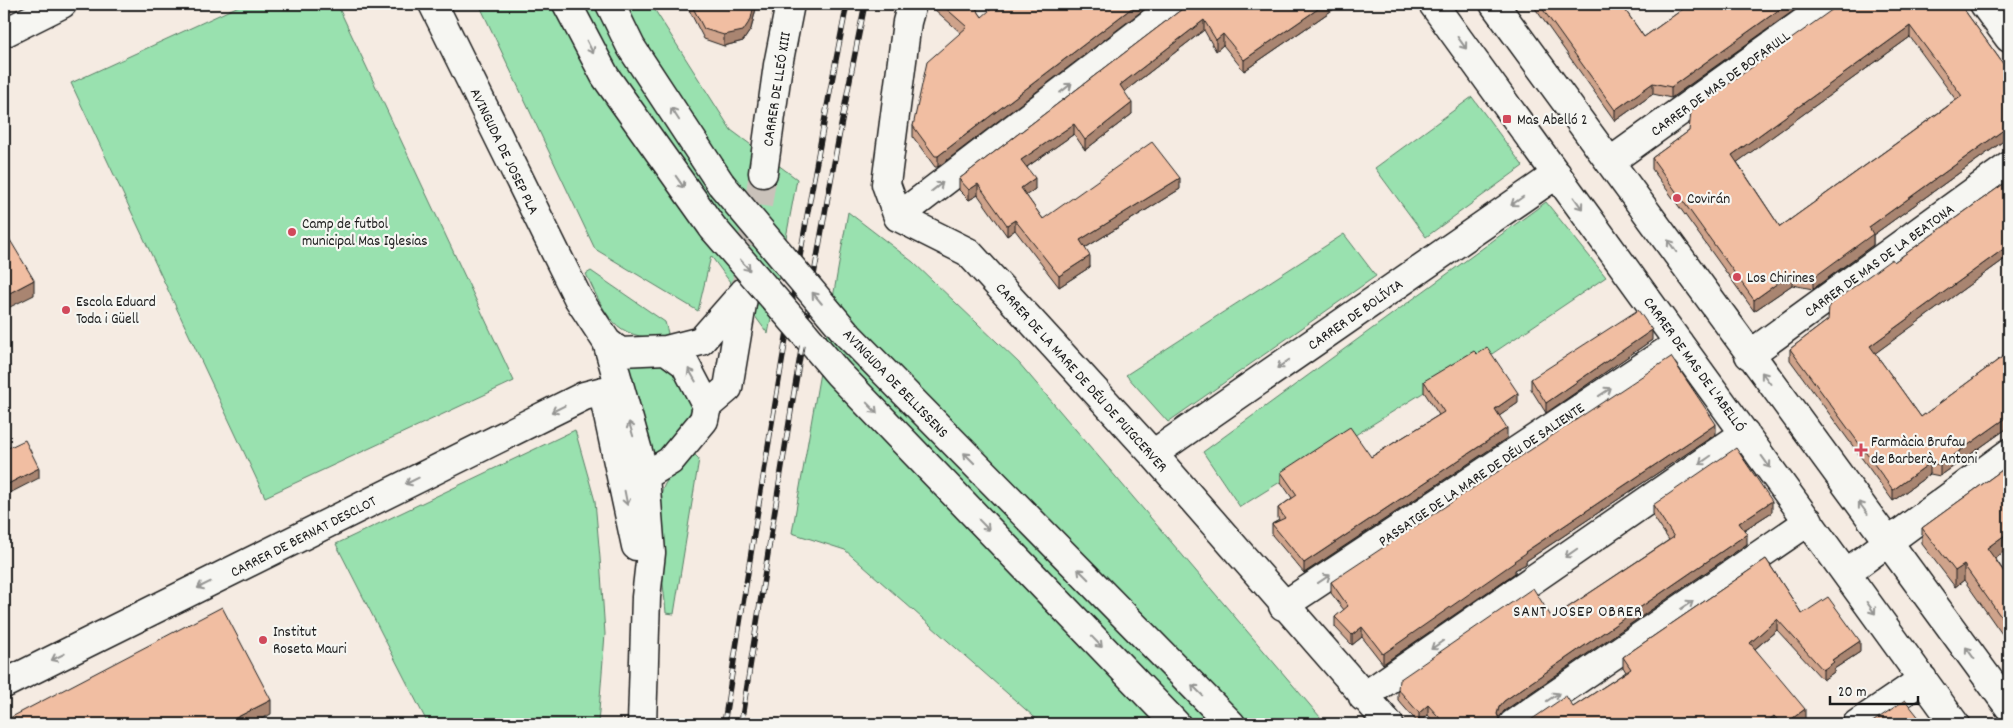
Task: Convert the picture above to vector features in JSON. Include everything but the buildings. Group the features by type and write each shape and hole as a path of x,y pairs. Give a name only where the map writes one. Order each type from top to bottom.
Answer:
{"street":[{"path":"4,33 62,4"},
{"name":"AVINGUDA DE JOSEP PLA","path":"432,4 578,298 607,342 646,476 651,553 646,597 642,724"},
{"path":"567,4 605,76 713,228 838,373 1176,724"},
{"name":"AVINGUDA DE BELLISSENS","path":"610,4 631,48 721,184 848,335 1231,724"},
{"name":"CARRER DE LLEÓ XIII","path":"763,174 778,65 790,4"},
{"path":"912,4 907,22 886,184 898,217 1176,4"},
{"name":"CARRER DE MAS DE L'ABELLÓ","path":"1433,4 1955,724"},
{"path":"1494,4 1611,161 1749,355 2009,707"},
{"name":"CARRER DE MAS DE BOFARULL","path":"1611,161 1829,4"},
{"path":"1984,4 2009,38"},
{"name":"CARRER DE MAS DE LA BEATONA","path":"1749,355 2009,166"},
{"name":"CARRER DE BOLÍVIA","path":"1153,454 1557,174"},
{"name":"CARRER DE LA MARE DE DÉU DE PUIGCERVER","path":"898,217 968,252 1153,454 1283,606 1389,724"},
{"path":"607,342 620,352 666,350 700,341 744,292 728,388 707,406 704,420 670,461 646,476 616,450"},
{"name":"AVINGUDA DE JOSEP PLA","path":"578,298 603,391 646,597"},
{"name":"PASSATGE DE LA MARE DE DÉU DE SALIENTE","path":"1283,606 1680,343"},
{"path":"666,350 685,364 707,406"},
{"name":"CARRER DE BERNAT DESCLOT","path":"4,684 584,396 603,391"},
{"path":"1363,697 1745,433"},
{"path":"1846,573 2009,453"},
{"path":"1513,724 1809,521"},
{"path":"1857,724 1923,679"}],"green space":[{"name":"Camp de futbol municipal Mas Iglesias","path":"243,4 337,4 514,381 265,497 71,83"},
{"path":"479,4 651,4 731,130 797,179 768,334 711,256 698,311 595,249"},
{"path":"1472,97 1523,166 1426,237 1375,168"},
{"path":"1546,202 1606,277 1477,364 1474,361 1240,507 1203,452"},
{"path":"848,212 913,262 1019,363 1326,724 1042,724 845,550 792,533"},
{"path":"1344,234 1376,276 1168,422 1126,375"},
{"path":"591,271 665,322 668,333 664,338 633,334 613,322 599,301 586,274"},
{"path":"654,361 671,366 693,403 687,421 679,434 654,458 627,368 639,363"},
{"path":"575,430 595,501 600,558 605,634 598,724 428,724 336,544"},
{"path":"694,454 699,459 674,614 666,613 658,528 661,495 665,484 671,476"}],"tunnel":[{"path":"745,288 763,173"}],"railway":[{"path":"724,724 797,273 847,4"},
{"path":"741,724 814,273 865,4"}],"place":[{"name":"Mas Abelló 2","path":"1507,119"},
{"name":"Covirán","path":"1677,198"},
{"name":"Camp de futbol municipal Mas Iglesias","path":"292,232"},
{"name":"Los Chirines","path":"1737,277"},
{"name":"Escola Eduard Toda i Güell","path":"66,310"},
{"name":"Farmàcia Brufau de Barberà, Antoni","path":"1861,450"},
{"name":"Institut Roseta Mauri","path":"263,640"}],"district":[{"name":"SANT JOSEP OBRER","path":"1578,610"}]}
